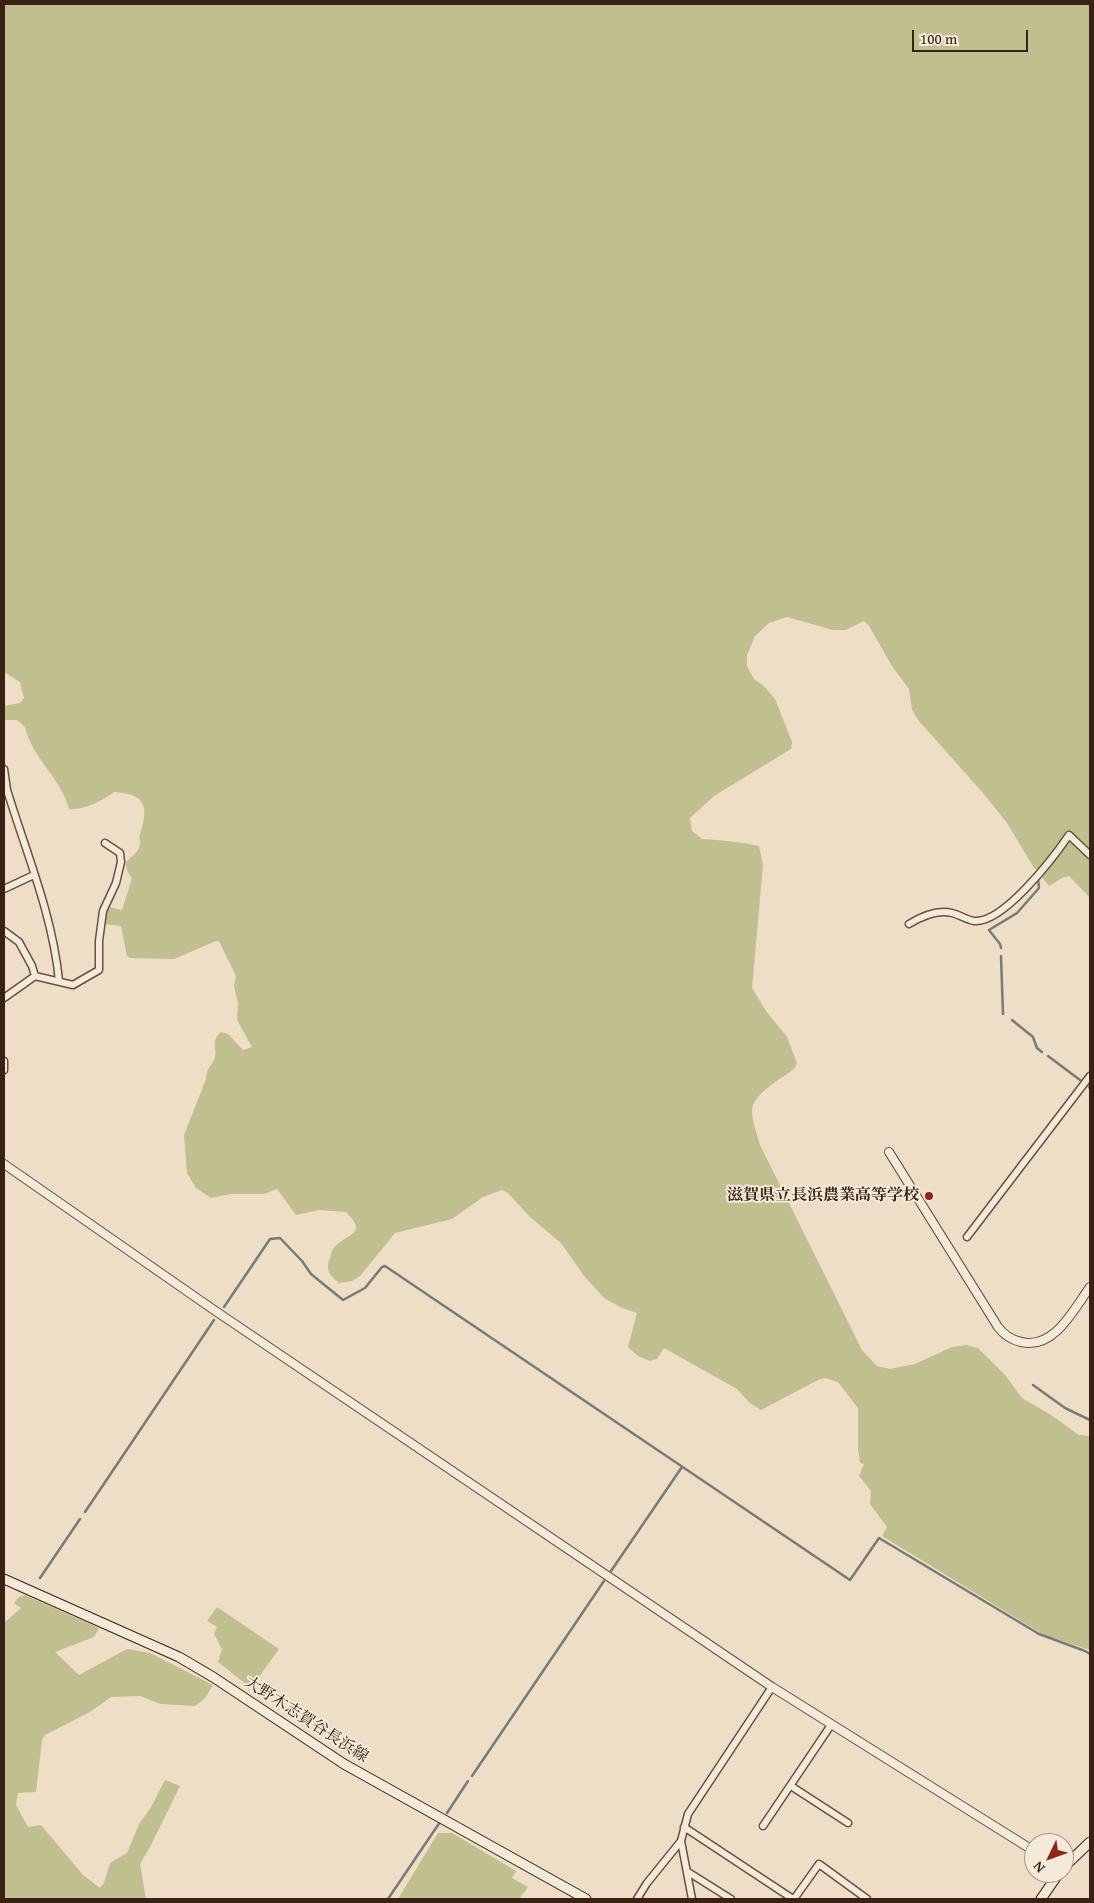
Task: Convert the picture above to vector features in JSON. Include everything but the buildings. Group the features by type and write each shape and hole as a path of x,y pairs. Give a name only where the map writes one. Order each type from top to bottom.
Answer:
{"main road":[{"name":"大野木志賀谷長浜線","path":"4,1579 179,1657 213,1677 344,1764 586,1899"},
{"path":"1074,1857 1090,1842"},
{"path":"1041,1899 1052,1883"}],"street":[{"path":"4,769 7,790 47,920 59,981"},
{"path":"909,924 926,914 950,913 976,921 988,918 1011,904 1037,876 1069,835 1090,855"},
{"path":"4,998 35,976 73,985 100,970 99,941 102,911 116,883 121,862 120,853 105,844"},
{"path":"4,889 34,875"},
{"path":"4,930 19,942 32,966 35,976"},
{"path":"4,1061 4,1070"},
{"path":"967,1237 1090,1076"},
{"path":"889,1152 998,1327 1007,1336 1018,1341 1031,1343 1050,1337 1090,1287"},
{"path":"4,1164 214,1310 772,1687 1024,1845"},
{"path":"692,1899 681,1841 688,1814 700,1793 772,1687"},
{"path":"763,1826 831,1725"},
{"path":"791,1786 848,1823"},
{"path":"684,1827 794,1899 819,1864 867,1899"},
{"path":"637,1899 647,1882 681,1841"},
{"path":"688,1872 731,1899"}],"shaded area":[{"path":"4,4 1090,4 1090,898 1069,876 1049,886 1033,866 1007,823 919,721 912,710 909,689 864,621 846,630 833,630 787,617 769,623 755,636 747,655 747,666 754,679 764,686 775,699 792,742 791,749 714,796 690,818 692,831 702,839 731,841 759,846 763,865 752,988 766,1011 787,1037 797,1063 794,1069 757,1098 752,1110 753,1119 760,1145 862,1350 877,1366 890,1369 915,1364 952,1347 966,1345 978,1348 1005,1375 1022,1398 1051,1415 1079,1435 1090,1436 1090,1650 1044,1635 882,1536 887,1527 870,1504 871,1491 859,1476 864,1464 860,1463 858,1449 858,1408 838,1382 825,1378 818,1380 761,1410 750,1403 737,1389 664,1348 657,1359 650,1361 638,1356 628,1347 637,1313 622,1308 604,1298 584,1276 561,1243 530,1217 508,1193 502,1190 483,1197 452,1219 395,1233 360,1276 352,1281 339,1283 330,1273 328,1264 333,1249 356,1230 353,1220 346,1212 319,1210 296,1215 277,1189 264,1194 231,1194 211,1198 196,1188 187,1173 184,1135 206,1079 207,1071 214,1060 217,1036 221,1032 228,1034 243,1050 252,1047 237,1020 238,1003 234,986 236,976 219,941 174,959 130,958 127,956 121,926 104,924 109,907 122,910 132,878 126,863 135,854 140,845 139,835 144,816 142,803 133,795 114,792 93,804 69,809 60,788 34,749 25,727 17,720 4,720 4,706 20,703 24,698 20,682 4,672"},
{"path":"25,1595 99,1628 94,1637 55,1652 79,1675 127,1649 150,1653 213,1685 205,1698 195,1706 161,1704 140,1696 111,1697 90,1712 45,1735 42,1740 36,1792 18,1793 16,1805 28,1827 41,1825 83,1875 100,1888 104,1883 110,1863 127,1853 139,1824 150,1809 165,1780 180,1786 140,1864 146,1899 4,1899 4,1623 21,1608 14,1603 19,1597"},
{"path":"217,1607 279,1649 251,1688 218,1662 222,1649 214,1634 217,1627 207,1621"},
{"path":"438,1833 452,1833 516,1871 512,1878 528,1887 519,1899 398,1899"}],"waterway":[{"path":"1001,948 989,930 1017,913 1039,888 1038,879"},
{"path":"1001,956 1003,1014"},
{"path":"1012,1020 1033,1037 1037,1048 1042,1052"},
{"path":"1048,1056 1080,1080"},
{"path":"224,1307 270,1239 280,1238 302,1261 311,1274 343,1300 365,1288 382,1267 385,1266 850,1580 879,1538 1039,1634 1090,1654"},
{"path":"85,1512 214,1320"},
{"path":"1033,1385 1065,1408 1090,1420"},
{"path":"611,1571 682,1467"},
{"path":"40,1578 80,1519"},
{"path":"472,1776 604,1581"},
{"path":"447,1813 468,1781"},
{"path":"388,1899 440,1822"}],"place":[{"name":"滋賀県立長浜農業高等学校","path":"929,1196"}]}
